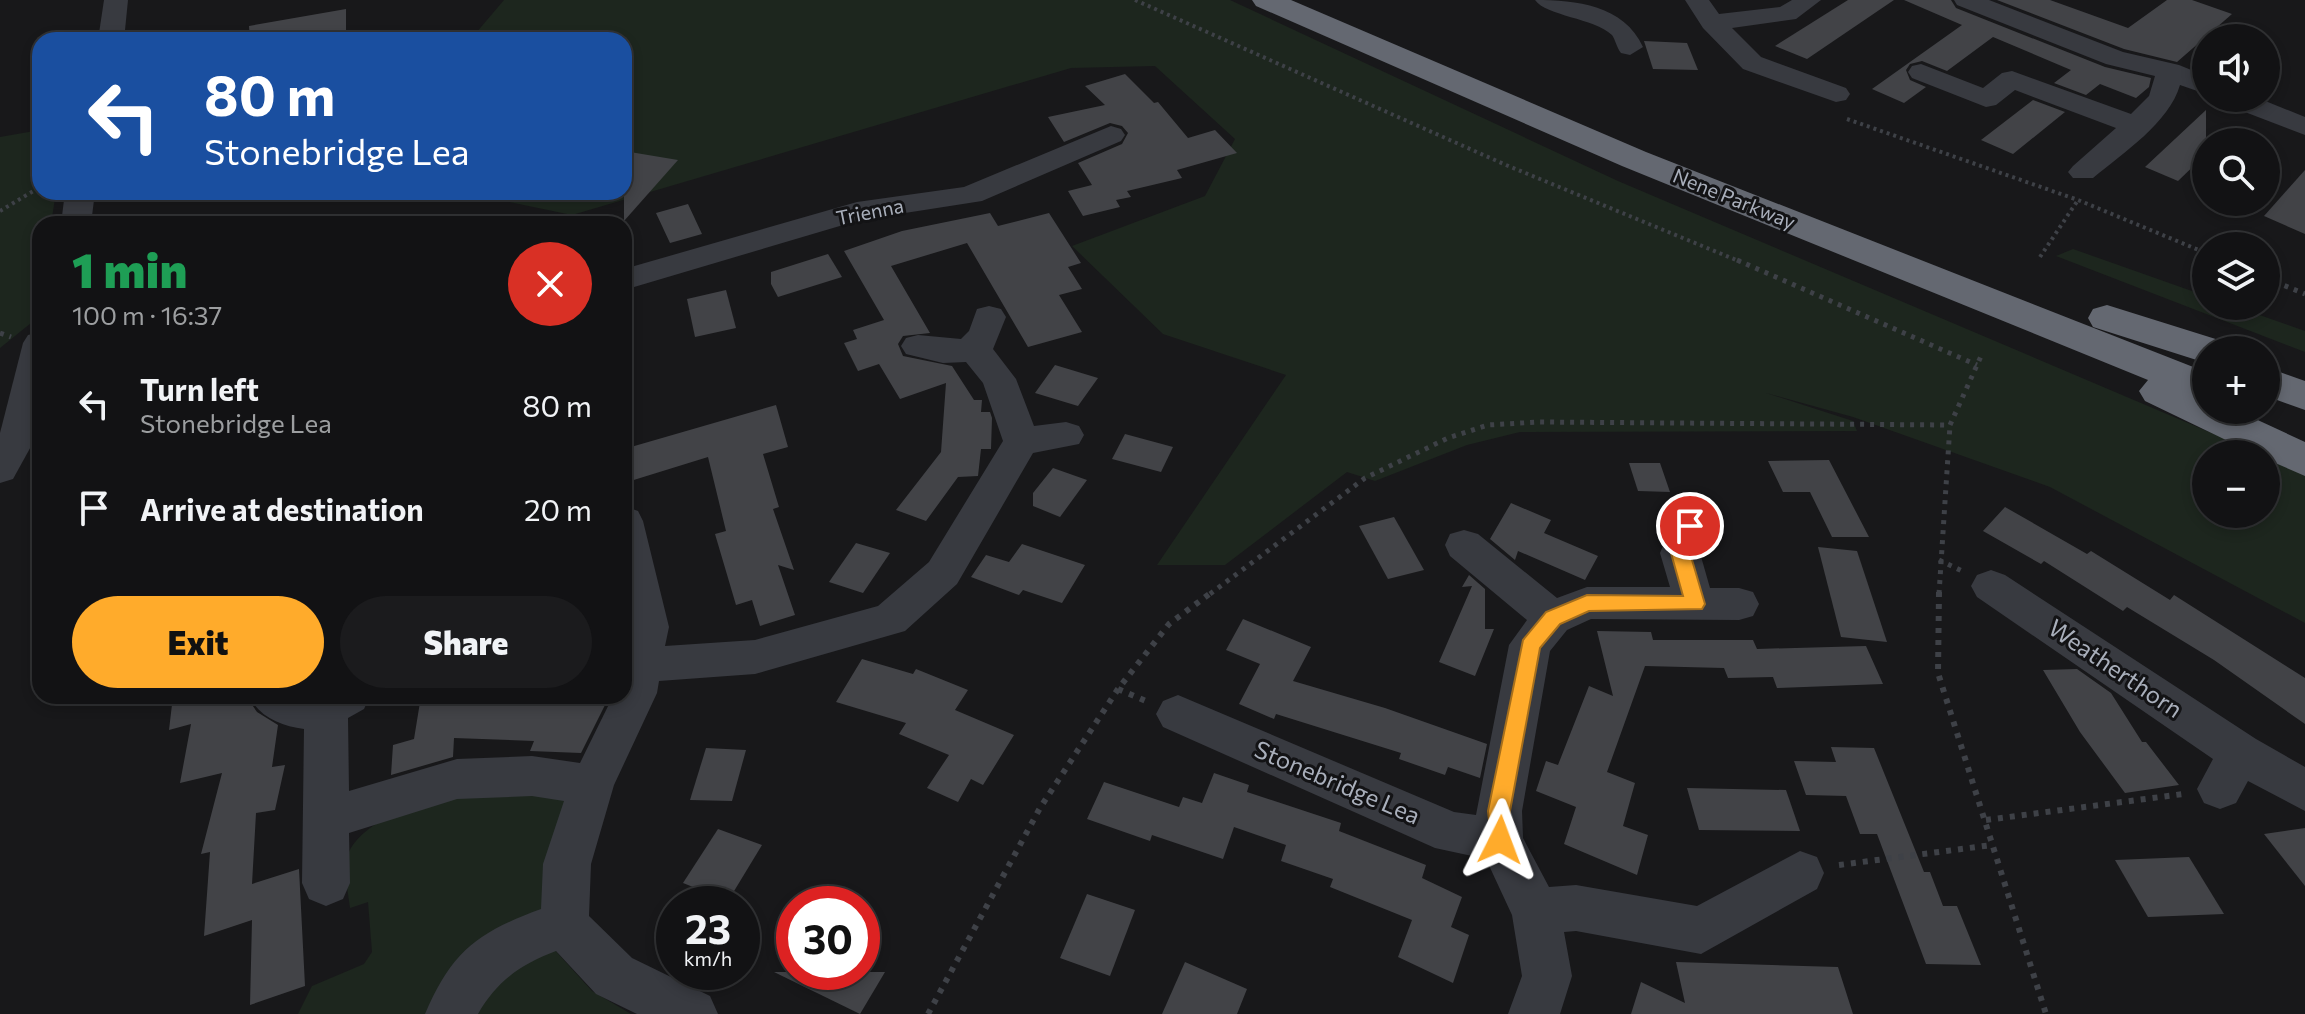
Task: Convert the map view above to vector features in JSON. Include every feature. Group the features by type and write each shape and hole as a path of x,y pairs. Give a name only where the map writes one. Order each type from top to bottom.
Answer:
{"highway":[{"name":"Nene Parkway","path":"1266,0 1634,159 2192,382"},
{"name":"Nene Parkway","path":"1316,0 1650,141 2192,351"},
{"path":"1888,262 2305,460"},
{"path":"2107,318 2192,345"},
{"path":"2280,373 2305,381"},
{"path":"2280,386 2305,396"},
{"path":"2280,417 2305,427"}],"street":[{"path":"112,32 116,0"},
{"path":"1704,11 1787,14 1809,0"},
{"path":"1966,0 2115,58 2170,71 2192,80"},
{"path":"1551,2 1582,10 1623,31 1630,47"},
{"path":"1704,11 1752,63 1836,94"},
{"path":"2080,186 2162,98 2170,71"},
{"path":"1921,72 1986,99 2012,79 2136,126"},
{"path":"2268,112 2305,127"},
{"name":"Trienna","path":"632,278 857,211 971,195 1111,135"},
{"path":"918,346 944,353 974,349 987,336 989,317"},
{"path":"974,349 999,379 1021,441"},
{"path":"19,449 32,383"},
{"path":"1021,441 1066,435"},
{"path":"639,665 755,657 891,619 943,573 1021,441"},
{"path":"1690,526 1680,553 1695,604"},
{"path":"1464,545 1553,618"},
{"path":"632,556 648,627 632,701"},
{"name":"Weatherthorn","path":"1991,586 2230,771 2305,791"},
{"path":"1534,1014 1547,976 1536,912 1500,840 1499,811 1530,645 1553,618 1587,603 1739,604"},
{"path":"280,704 285,708 327,704"},
{"path":"326,883 325,819 338,704"},
{"path":"631,704 592,785 567,864 564,925 614,976 692,1014"},
{"name":"Stonebridge Lea","path":"1178,714 1451,833 1500,840"},
{"path":"325,819 457,779 532,776 592,785"},
{"path":"1536,912 1576,908 1701,930 1800,873"},
{"path":"451,1014 483,961 517,942 564,925"}],"path":[{"path":"1135,0 1506,165 1814,292 1977,365"},
{"path":"1984,168 2080,186 2192,246"},
{"path":"2040,257 2080,186"},
{"path":"0,211 32,192"},
{"path":"2280,284 2305,294"},
{"path":"1982,354 1950,425 1939,560 1938,673 2046,1014"},
{"path":"928,1014 1040,808 1118,689 1169,624 1365,478 1448,438 1488,425 1539,422 1950,425"},
{"path":"1986,820 2230,771"},
{"path":"1800,873 1888,856 1992,845"}],"shaded area":[{"path":"504,0 1230,0 1618,181 2228,440 2192,440 2192,528 2280,528 2280,462 2305,473 2305,623 2050,487 1853,417 1766,393 1853,421 1857,431 1520,432 1467,445 1375,481 1347,472 1225,565 1157,565 1286,375 1163,334 1072,246 1205,196 1235,139 1155,66 1071,68 632,197 632,32 477,32"},
{"path":"32,131 32,200 55,200 52,216 32,216 31,323 0,348 0,137"},
{"path":"499,200 623,200 572,215"},
{"path":"2073,249 2192,291 2192,308 2056,256"},
{"path":"2222,320 2274,320 2305,331 2305,352 2280,342 2280,336 2264,336"},
{"path":"558,791 569,806 543,911 438,1014 298,1014 312,986 364,964 372,952 368,902 350,908 347,883 347,858 362,835 389,816 447,795"},
{"path":"552,947 592,991 631,1014 465,1014 490,971"}],"building":[{"path":"1848,0 1894,0 1807,59 1775,46"},
{"path":"1904,0 1951,0 1956,8 2105,67 2151,78 2149,87 2136,98 2100,84 2086,95 2054,83 2071,70 1993,37 1947,71 1922,61 1910,64 1906,70 1910,80 1926,87 1904,103 1872,89 1962,25"},
{"path":"1997,0 2050,0 2128,28 2167,0 2192,0 2232,14 2221,24 2192,24 2192,49 2177,62 2124,49"},
{"path":"346,9 346,32 249,32 249,26"},
{"path":"1644,41 1687,43 1698,70 1653,69"},
{"path":"1125,74 1154,103 1158,102 1188,138 1215,130 1237,153 1177,170 1182,178 1127,191 1131,197 1116,200 1120,207 1083,216 1068,191 1092,185 1078,163 1122,144 1128,133 1122,126 1110,123 1064,142 1048,117 1105,105 1085,86"},
{"path":"2033,100 2065,112 2013,154 1981,140"},
{"path":"2206,112 2206,128 2192,128 2192,168 2178,181 2145,167"},
{"path":"632,152 678,160 628,216 624,216 624,200 632,200"},
{"path":"2305,170 2305,234 2264,216 2280,216 2280,198"},
{"path":"688,204 702,234 670,243 656,213"},
{"path":"990,213 998,226 1049,213 1081,263 1068,267 1082,289 1059,295 1082,332 1028,347 967,243 891,266 930,333 903,336 898,344 903,356 952,366 974,400 982,400 981,412 990,412 992,418 991,449 981,449 978,476 958,477 926,521 896,510 941,452 946,383 900,399 879,364 858,371 844,343 857,339 853,330 884,320 844,251 902,231"},
{"path":"828,254 842,277 778,297 771,284 771,272"},
{"path":"726,290 736,328 695,337 687,299"},
{"path":"1055,365 1098,378 1078,406 1035,393"},
{"path":"776,405 788,447 763,454 779,507 773,509 794,570 778,565 795,615 760,626 752,600 736,605 715,534 726,531 708,457 632,481 632,447"},
{"path":"1125,434 1173,447 1161,472 1112,459"},
{"path":"1829,460 1869,537 1832,537 1810,492 1783,492 1768,461"},
{"path":"1629,463 1660,463 1670,492 1638,491"},
{"path":"1053,468 1087,480 1060,517 1033,506 1033,493"},
{"path":"1511,503 1551,520 1544,533 1598,556 1585,580 1518,551 1515,560 1490,539"},
{"path":"2005,507 2087,554 2091,551 2170,600 2174,595 2305,678 2305,724 2214,660 2127,607 2123,611 2044,561 2041,564 1983,531"},
{"path":"1394,517 1424,570 1388,579 1359,526"},
{"path":"856,543 890,553 863,593 829,582"},
{"path":"1022,544 1085,565 1062,603 1023,590 1019,595 971,577 986,555 1009,562"},
{"path":"1818,547 1857,551 1887,642 1841,637"},
{"path":"1469,575 1485,589 1485,629 1494,629 1475,676 1439,662 1472,586 1462,587"},
{"path":"1243,619 1311,647 1293,681 1385,708 1487,744 1480,778 1448,767 1445,775 1399,759 1401,753 1276,714 1274,719 1239,704 1260,664 1226,650"},
{"path":"1597,631 1651,632 1653,640 1753,640 1757,649 1866,646 1883,684 1777,688 1773,677 1728,678 1724,668 1645,666 1607,772 1635,783 1623,826 1648,835 1637,875 1564,844 1576,807 1536,791 1546,761 1558,765 1589,686 1613,696"},
{"path":"862,659 913,674 916,669 968,690 955,710 1014,735 983,785 971,779 958,802 927,788 949,755 899,734 906,723 836,702"},
{"path":"2077,669 2111,693 2142,742 2146,742 2179,785 2125,793 2080,732 2043,670"},
{"path":"172,704 252,704 257,712 278,725 272,767 285,765 275,810 256,813 252,884 299,869 305,986 250,1005 252,920 204,936 210,852 201,854 222,773 180,783 191,724 169,730"},
{"path":"420,704 606,704 581,753 530,751 534,741 454,738 453,757 391,775 393,745 414,739"},
{"path":"1831,747 1874,748 1924,872 1930,872 1943,906 1957,906 1981,965 1926,964 1877,834 1860,834 1846,796 1806,795 1794,761 1836,762"},
{"path":"706,748 746,750 732,801 690,800"},
{"path":"1214,773 1249,785 1247,792 1341,823 1339,831 1426,865 1422,878 1462,897 1451,927 1469,935 1453,983 1398,957 1412,920 1330,887 1333,879 1281,861 1286,845 1234,827 1223,859 1152,835 1150,841 1087,819 1104,782 1179,807 1183,797 1202,803"},
{"path":"1687,788 1786,790 1800,831 1699,830"},
{"path":"2305,828 2305,886 2264,834"},
{"path":"718,829 762,845 737,886 690,886 683,883"},
{"path":"2189,857 2224,914 2148,917 2115,860"},
{"path":"1087,894 1135,910 1110,976 1060,958"},
{"path":"1185,962 1247,989 1237,1014 1162,1014"},
{"path":"1676,962 1838,967 1853,1014 1631,1014 1641,982 1685,1003"},
{"path":"811,990 874,990 860,1014"}],"route":[{"path":"1500,840 1499,811 1530,645 1553,618 1587,603 1695,604 1680,553 1690,526"}]}
